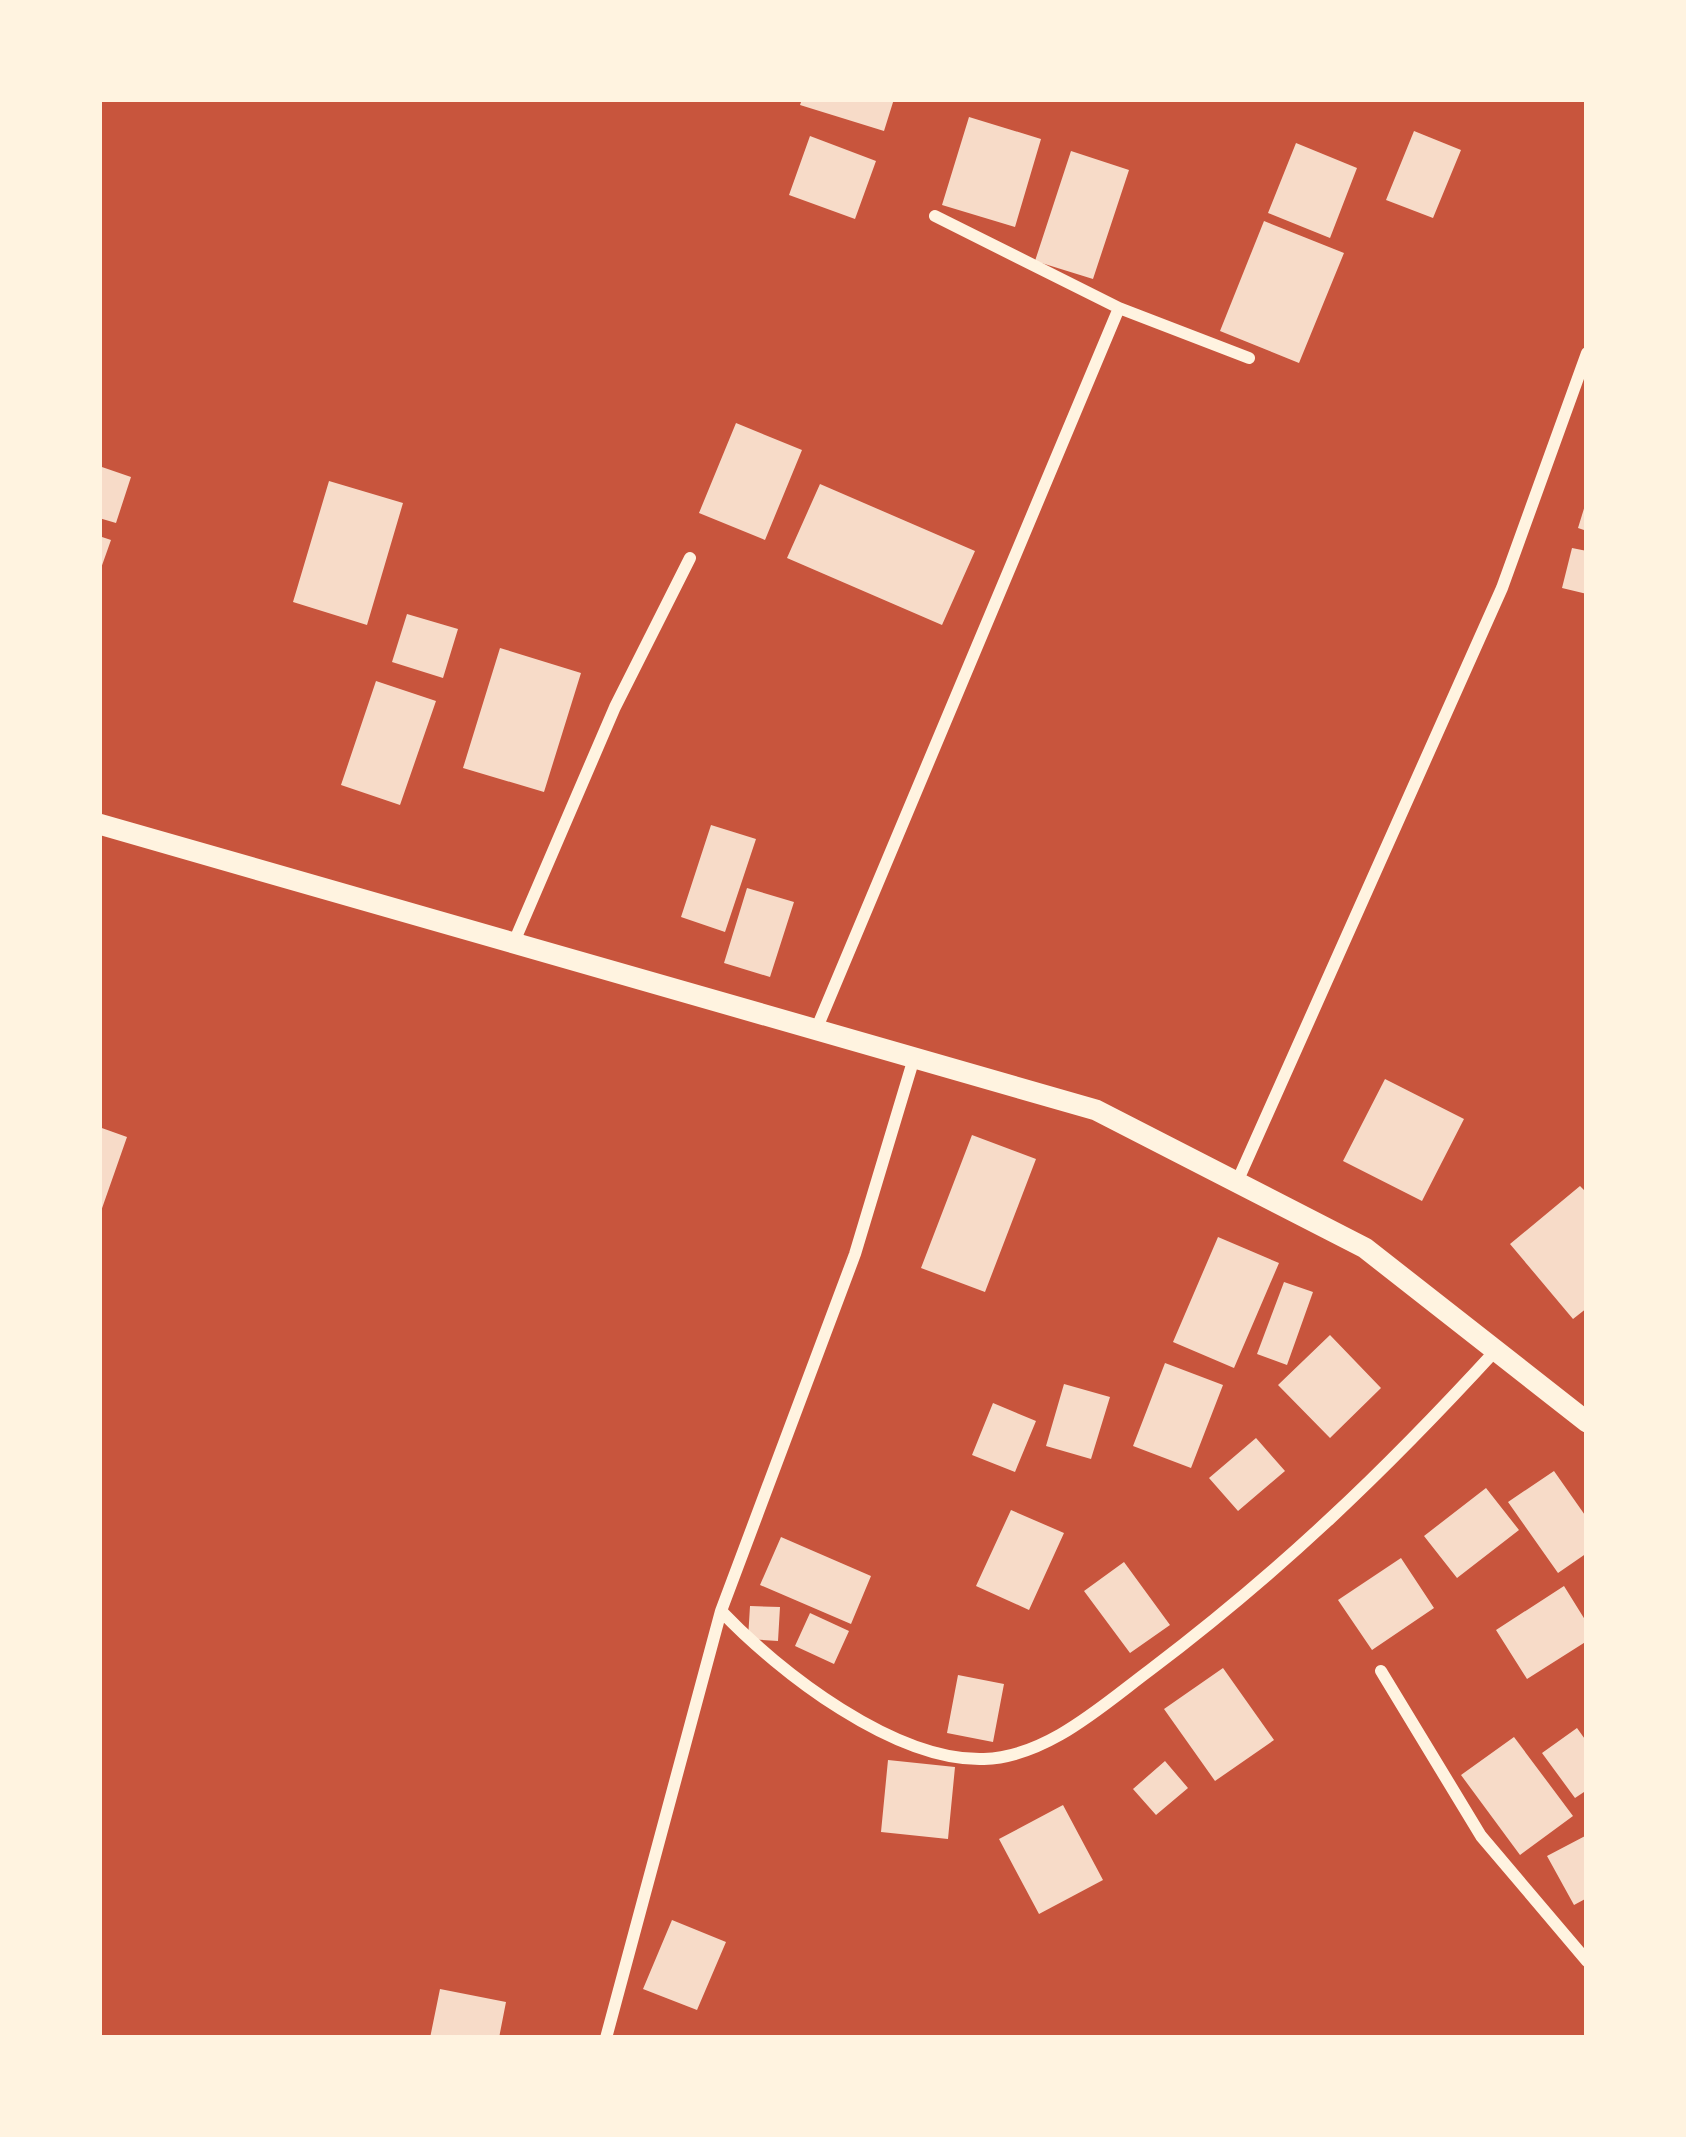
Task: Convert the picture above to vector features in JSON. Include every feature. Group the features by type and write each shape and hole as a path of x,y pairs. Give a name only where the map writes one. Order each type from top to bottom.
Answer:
{"street":[{"path":"935,216 1119,308 1249,358"},
{"path":"816,1030 1119,308"},
{"path":"1237,1182 1502,588 1587,353"},
{"path":"514,942 615,707 690,558"},
{"path":"99,824 1096,1110 1365,1248 1587,1422"},
{"path":"606,2038 722,1610 855,1254 914,1058"},
{"path":"722,1610 766,1658 827,1702 922,1748 985,1759 1037,1744 1076,1726 1262,1586 1398,1456 1496,1350"},
{"path":"1381,1671 1481,1836 1587,1961"}],"building":[{"path":"802,99 894,99 884,131 800,105"},
{"path":"969,117 1041,139 1015,227 942,205"},
{"path":"1414,131 1461,150 1433,218 1386,200"},
{"path":"810,136 876,161 855,219 789,195"},
{"path":"1296,143 1357,168 1330,238 1268,213"},
{"path":"1071,151 1129,170 1093,279 1035,261"},
{"path":"1264,221 1344,253 1299,363 1220,331"},
{"path":"736,423 802,450 765,540 699,513"},
{"path":"99,466 131,477 116,523 99,518"},
{"path":"329,481 403,503 367,625 293,602"},
{"path":"820,484 975,551 942,625 787,558"},
{"path":"1587,502 1587,531 1578,528"},
{"path":"99,536 111,540 100,571 99,571"},
{"path":"1572,548 1587,551 1587,594 1562,588"},
{"path":"407,614 458,629 443,678 392,662"},
{"path":"500,648 581,673 544,792 463,768"},
{"path":"376,681 436,701 400,805 341,785"},
{"path":"711,825 756,839 725,932 681,917"},
{"path":"747,888 794,902 770,977 724,963"},
{"path":"1385,1079 1464,1119 1422,1201 1343,1161"},
{"path":"99,1127 127,1137 100,1214 99,1214"},
{"path":"972,1135 1036,1159 985,1292 921,1268"},
{"path":"1580,1186 1587,1193 1587,1308 1573,1319 1510,1244"},
{"path":"1218,1237 1279,1263 1234,1368 1173,1342"},
{"path":"1284,1282 1313,1292 1287,1365 1257,1354"},
{"path":"1330,1335 1381,1388 1330,1438 1278,1385"},
{"path":"1165,1363 1223,1385 1191,1468 1133,1446"},
{"path":"1064,1384 1110,1397 1091,1459 1046,1446"},
{"path":"993,1403 1036,1421 1015,1472 972,1455"},
{"path":"1256,1438 1285,1471 1238,1511 1209,1478"},
{"path":"1554,1471 1587,1518 1587,1553 1558,1573 1508,1502"},
{"path":"1486,1488 1519,1530 1457,1578 1424,1536"},
{"path":"1011,1510 1064,1533 1029,1610 976,1586"},
{"path":"781,1537 871,1576 851,1624 760,1585"},
{"path":"1401,1558 1434,1608 1372,1650 1338,1600"},
{"path":"1124,1562 1170,1625 1130,1653 1084,1591"},
{"path":"1564,1586 1587,1623 1587,1641 1527,1679 1496,1630"},
{"path":"750,1606 780,1607 778,1641 748,1639"},
{"path":"810,1613 849,1631 834,1664 795,1646"},
{"path":"1223,1668 1274,1740 1215,1781 1164,1709"},
{"path":"958,1675 1004,1684 993,1742 947,1733"},
{"path":"1577,1728 1587,1742 1587,1790 1575,1798 1542,1753"},
{"path":"1514,1737 1573,1816 1520,1855 1461,1775"},
{"path":"888,1760 955,1767 948,1839 881,1832"},
{"path":"1165,1761 1188,1788 1156,1815 1133,1789"},
{"path":"1063,1805 1103,1880 1039,1914 999,1839"},
{"path":"1587,1835 1587,1898 1574,1905 1547,1856"},
{"path":"672,1920 726,1942 697,2010 643,1989"},
{"path":"440,1989 506,2002 499,2038 430,2038"}]}
